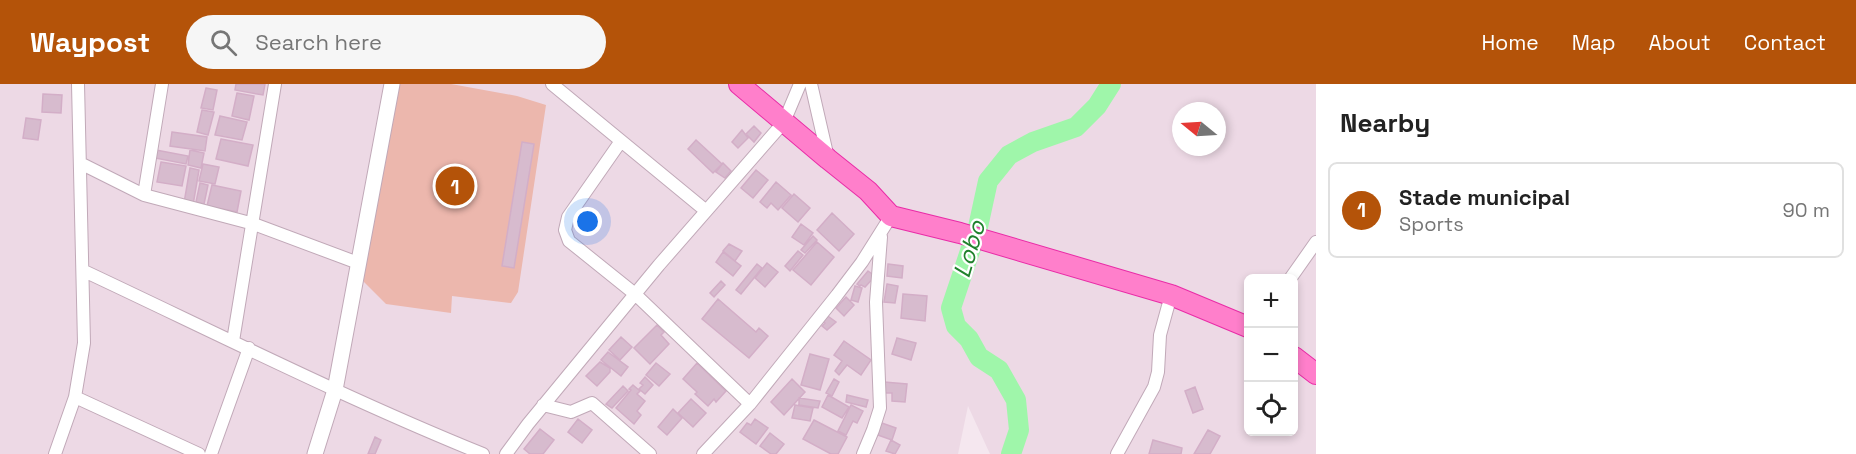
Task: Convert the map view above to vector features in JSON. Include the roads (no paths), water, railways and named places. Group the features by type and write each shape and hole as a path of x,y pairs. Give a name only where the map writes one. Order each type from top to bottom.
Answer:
{"highway":[{"path":"739,84 868,190 891,216 1171,295 1244,325"},
{"path":"1298,361 1316,374"}],"street":[{"path":"55,454 75,397 84,343 78,84"},
{"path":"144,195 162,84"},
{"path":"233,341 254,224 275,84"},
{"path":"315,454 335,390 392,84"},
{"path":"552,84 705,210"},
{"path":"506,454 543,405 705,210 784,122 801,84"},
{"path":"811,84 828,159"},
{"path":"621,141 568,217 565,230 569,241 635,294 750,404"},
{"path":"80,163 144,195 254,224 358,263"},
{"path":"703,454 750,404 862,262 891,216"},
{"path":"863,454 880,408 876,302 881,234"},
{"path":"1294,274 1316,242"},
{"path":"84,271 335,390 483,454"},
{"path":"1117,454 1154,387 1158,372 1160,335 1171,295"},
{"path":"211,454 249,348"},
{"path":"75,397 199,454"},
{"path":"543,405 571,412 592,403 650,454"}],"waterway":[{"name":"Lobo","path":"1011,454 1019,430 1016,400 999,370 979,357 969,339 956,326 951,308 978,227 988,181 1009,155 1033,142 1076,127 1097,106 1111,84"}],"place":[{"name":"Stade municipal","path":"455,186"}]}
